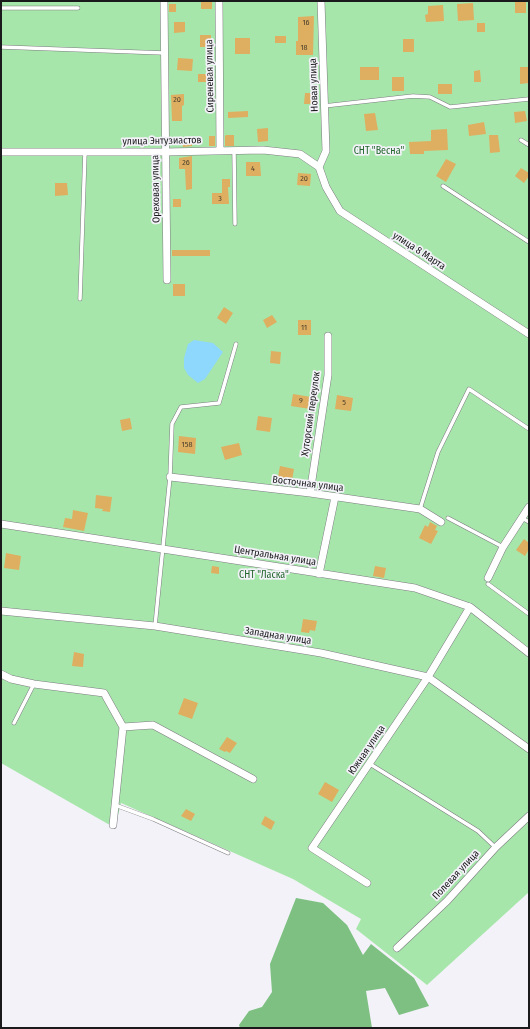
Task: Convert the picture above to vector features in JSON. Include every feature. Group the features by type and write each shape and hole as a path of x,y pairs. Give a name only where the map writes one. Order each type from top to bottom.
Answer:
{"street":[{"name":"Ореховая улица","path":"164,1 167,280"},
{"name":"Сиреневая улица","path":"219,1 220,151"},
{"name":"Новая улица","path":"319,166 326,151 321,1"},
{"name":"улица Энтузиастов","path":"1,152 166,152 263,150 300,154 319,166"},
{"name":"улица 8 Марта","path":"319,166 326,187 340,211 529,334"},
{"name":"Хуторский переулок","path":"310,493 328,376 328,336"},
{"name":"Восточная улица","path":"170,477 310,493 420,510 441,522"},
{"path":"319,574 334,497"},
{"path":"488,581 503,547 529,507"},
{"name":"Центральная улица","path":"1,524 415,588 470,607 529,652"},
{"name":"Южная улица","path":"367,883 312,848 428,677 470,607"},
{"name":"Западная улица","path":"1,611 155,626 321,653 428,677 529,749"},
{"path":"1,674 11,679 34,684 104,694 123,727 113,825"},
{"path":"123,727 153,725 253,779"},
{"name":"Полевая улица","path":"397,948 446,900 496,847 529,816"}],"lane":[{"path":"1,8 78,8"},
{"path":"1,47 164,53"},
{"path":"324,106 413,96 430,97 450,107 529,99"},
{"path":"521,140 529,145"},
{"path":"234,150 235,224"},
{"path":"80,299 85,152"},
{"path":"443,186 529,242"},
{"path":"155,626 170,477 172,424 181,407 219,403 236,344"},
{"path":"420,510 438,452 469,389 529,429"},
{"path":"448,518 503,547"},
{"path":"522,518 529,522"},
{"path":"488,581 529,614"},
{"path":"14,723 34,684"},
{"path":"370,764 478,831 496,847"},
{"path":"115,805 153,819 228,853"}],"green space":[{"name":"СНТ \"Ласка\"","path":"1,1 529,1 529,892 427,985 356,929 361,919 293,879 121,803 115,828 1,763"},
{"path":"296,898 323,903 347,925 363,955 371,944 414,978 429,1006 399,1015 385,988 366,991 372,1028 240,1028 239,1025 249,1011 262,1007 272,992 270,964"}],"water":[{"path":"194,340 213,343 223,352 205,379 198,383 188,375 184,368 184,358 188,344"}],"building":[{"path":"212,1 212,9 201,9 201,2"},
{"path":"515,1 526,1 526,13 515,13"},
{"path":"473,3 474,20 458,21 457,4"},
{"path":"169,4 176,4 176,12 169,12"},
{"path":"443,5 444,21 426,22 425,15 428,14 428,6"},
{"path":"314,16 313,55 296,55 296,41 298,41 298,17"},
{"path":"174,22 185,22 185,32 174,33"},
{"path":"477,23 485,23 485,32 477,32"},
{"path":"200,35 211,35 211,47 200,47"},
{"path":"275,36 286,36 286,43 275,43"},
{"path":"235,38 250,38 250,54 235,54"},
{"path":"403,39 414,39 414,52 403,52"},
{"path":"178,58 193,59 192,71 177,70"},
{"path":"360,67 379,67 379,80 360,80"},
{"path":"520,67 529,67 529,83 520,84"},
{"path":"480,70 481,82 474,82 474,71"},
{"path":"198,74 212,74 212,82 198,82"},
{"path":"392,77 404,77 404,91 392,91"},
{"path":"438,84 452,84 452,94 438,94"},
{"path":"305,93 312,93 312,104 304,104"},
{"path":"184,94 182,121 172,121 171,95"},
{"path":"248,111 248,117 228,118 228,112"},
{"path":"525,111 527,121 515,123 514,112"},
{"path":"375,113 378,130 366,131 364,114"},
{"path":"484,122 486,134 469,136 468,125"},
{"path":"268,128 268,141 258,142 257,129"},
{"path":"447,129 448,150 424,151 424,154 410,154 409,142 431,141 431,130"},
{"path":"226,135 234,135 234,146 225,146"},
{"path":"489,135 498,135 500,152 490,153"},
{"path":"209,136 215,136 215,146 209,146"},
{"path":"182,138 192,138 192,146 183,147"},
{"path":"192,156 192,189 186,190 185,169 179,169 179,158"},
{"path":"446,159 456,164 446,182 436,176"},
{"path":"246,162 260,162 261,176 246,176"},
{"path":"521,168 529,173 529,176 524,183 515,176"},
{"path":"298,173 311,174 310,186 297,185"},
{"path":"222,179 230,179 230,187 228,187 229,204 212,204 212,193 222,193"},
{"path":"55,183 67,183 68,195 55,196"},
{"path":"173,199 181,199 181,207 173,207"},
{"path":"172,250 210,250 210,256 172,256"},
{"path":"173,284 185,284 185,296 173,296"},
{"path":"224,307 233,313 226,324 217,318"},
{"path":"272,315 277,322 267,328 263,320"},
{"path":"298,320 311,320 311,335 298,335"},
{"path":"271,351 281,352 280,364 270,363"},
{"path":"293,394 311,397 310,409 291,406"},
{"path":"337,395 353,398 351,411 335,409"},
{"path":"258,416 272,418 270,432 256,430"},
{"path":"130,418 132,429 122,431 120,420"},
{"path":"179,436 196,438 195,454 178,452"},
{"path":"239,443 242,455 225,460 221,447"},
{"path":"280,466 294,469 292,480 278,477"},
{"path":"96,495 112,497 110,512 95,508"},
{"path":"73,510 88,513 84,531 63,527 65,518 72,519"},
{"path":"430,522 437,526 435,530 438,531 431,544 419,538 425,525 428,527"},
{"path":"524,539 529,543 529,549 525,556 516,550"},
{"path":"6,553 21,556 19,570 4,568"},
{"path":"212,566 219,567 219,574 211,573"},
{"path":"375,566 386,568 384,578 373,576"},
{"path":"303,619 317,621 315,631 310,630 309,633 301,632"},
{"path":"74,652 84,654 83,667 72,666"},
{"path":"184,698 198,703 192,719 178,714"},
{"path":"227,737 237,743 230,753 219,749"},
{"path":"325,782 339,790 332,802 318,794"},
{"path":"186,809 195,814 191,821 181,816"},
{"path":"265,816 275,822 271,830 261,824"}],"park label":[{"name":"СНТ \"Весна\"","path":"379,151"}]}
